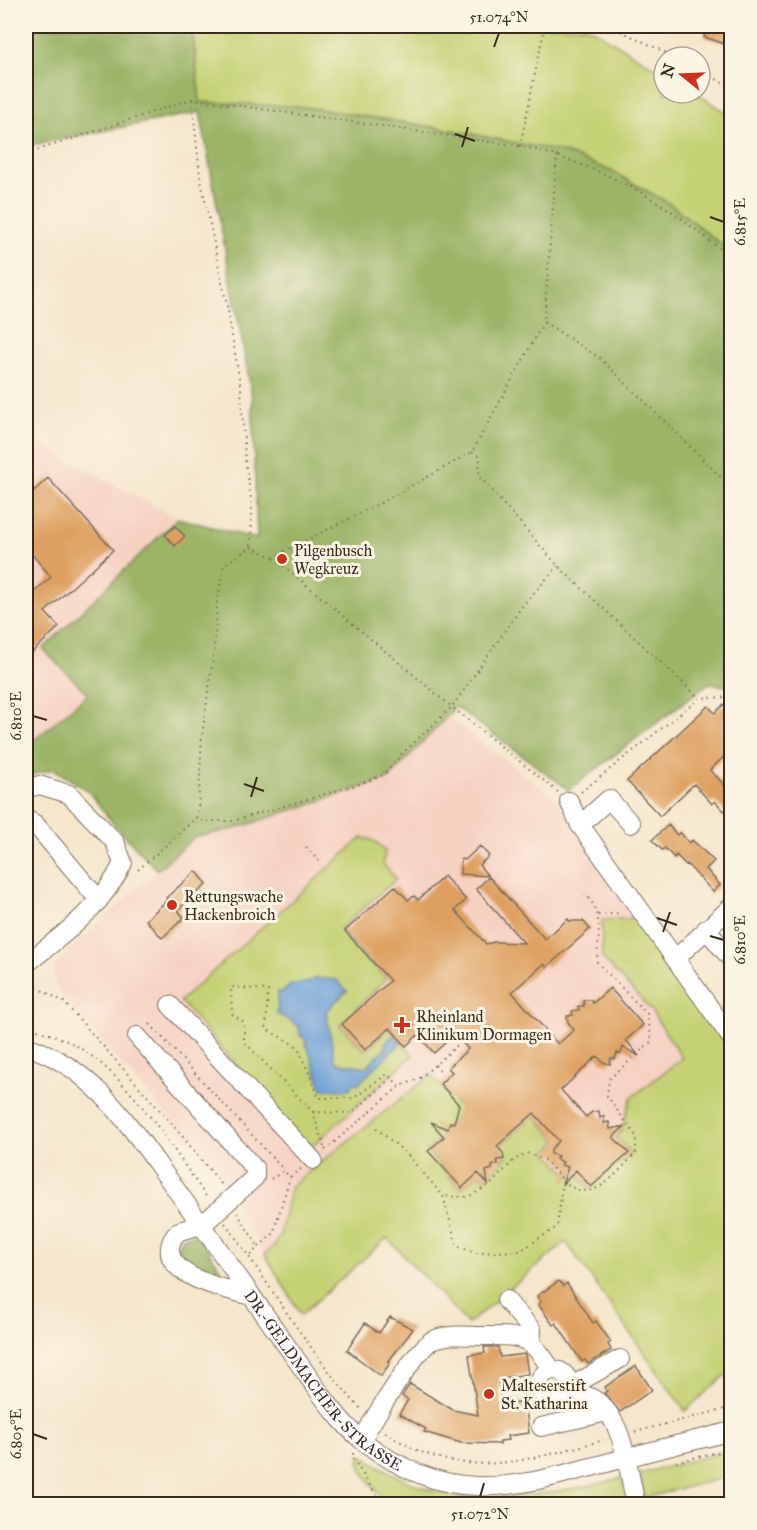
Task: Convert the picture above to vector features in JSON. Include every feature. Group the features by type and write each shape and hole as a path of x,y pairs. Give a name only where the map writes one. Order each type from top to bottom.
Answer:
{"street":[{"path":"26,789 39,785 69,794 116,842 123,863 114,882 99,900 26,964"},
{"path":"580,825 609,799 631,824"},
{"path":"569,801 580,825 732,1039"},
{"path":"26,819 35,824 99,900"},
{"path":"675,959 732,906"},
{"path":"706,929 732,960"},
{"path":"170,1005 319,1155"},
{"path":"144,1030 255,1169 255,1177 202,1225 179,1231 171,1243 171,1258 180,1270 211,1284 252,1296"},
{"name":"DR.-GELDMACHER-STRASSE","path":"26,1046 66,1064 91,1082 133,1131 333,1409 362,1440 406,1469 421,1475 476,1486 514,1484 548,1478 732,1431"},
{"path":"506,1300 532,1330 531,1344"},
{"path":"362,1440 372,1422 431,1340 444,1336 518,1338 531,1344 552,1370"},
{"path":"568,1388 621,1359"},
{"path":"552,1370 561,1372 568,1379 568,1388 564,1396 555,1400 546,1398 540,1391 539,1382 543,1374 552,1370"},
{"path":"568,1388 597,1401 613,1419 620,1436 636,1504"},
{"path":"541,1427 607,1412"}],"path":[{"path":"520,146 545,26"},
{"path":"610,26 652,46"},
{"path":"712,76 732,87"},
{"path":"192,99 200,176 241,389 245,460 252,505 251,547"},
{"path":"26,154 192,99 520,146 557,155 609,176 665,207 732,258"},
{"path":"273,557 386,500 472,452 544,322 557,155"},
{"path":"544,322 601,359 732,488"},
{"path":"472,452 480,457 479,476 558,566 700,698"},
{"path":"251,547 273,557 452,707 569,801 700,698 732,697"},
{"path":"114,882 131,877 196,818 202,736 214,651 217,603 224,565 251,547"},
{"path":"196,818 204,821 232,821 384,775 401,755 452,707 524,605 558,566"},
{"path":"306,847 322,865"},
{"path":"443,1196 468,1197 490,1184 514,1160 527,1153 546,1160 571,1188 582,1191 600,1188 636,1153 636,1136 608,1096 609,1079 652,1041 647,1014 597,962 598,915 585,894"},
{"path":"598,915 641,910"},
{"path":"26,982 64,1002 173,1125 216,1177 258,1246"},
{"path":"319,1155 313,1112 244,1042 244,1022 232,1014 231,987 268,990 266,1029 298,1047 319,1098 354,1098 387,1074 400,1086"},
{"path":"26,1027 73,1044 104,1066 125,1088 161,1133 295,1324 350,1397 372,1422 407,1446 433,1457 463,1464 524,1461 732,1407"},
{"path":"144,1030 290,1178"},
{"path":"249,1256 273,1234 290,1178 400,1086 419,1079 461,1042"},
{"path":"435,1065 440,1071"},
{"path":"313,1112 352,1113 392,1077"},
{"path":"376,1128 406,1152 443,1196 457,1246 476,1253 520,1251 557,1227 563,1180"},
{"path":"269,1182 284,1171"},
{"path":"362,1440 352,1454 353,1459 382,1504"}],"shaded area":[{"path":"26,436 178,518 44,649 88,694 26,747"},
{"name":"Rheinland Klinikum Dormagen","path":"447,716 562,804 731,1048 731,1091 468,1324 387,1238 301,1315 265,1258 242,1211 217,1170 57,990 54,978 55,966 67,951 195,837 231,830 388,779"}],"green space":[{"path":"26,26 192,26 200,102 305,107 446,129 562,152 611,171 670,204 731,252 731,687 709,683 569,790 456,707 388,779 231,830 195,837 157,870 112,822 88,791 54,769 26,776 26,747 88,694 43,649 178,518 257,539 252,396 200,112 26,146"},
{"path":"192,26 587,26 652,66 652,105 712,105 712,103 731,115 731,252 670,204 611,171 562,152 446,129 305,107 200,102"},
{"path":"362,838 375,842 385,851 383,864 396,879 340,929 386,979 340,1025 365,1051 390,1029 413,1055 309,1149 180,1001","holes":["307,983 347,991 326,1011 335,1062 366,1067 386,1048 352,1084 300,1035 299,1026 278,992 284,991 292,984"]},
{"path":"638,918 731,1050 731,1370 685,1411 566,1242 468,1324 387,1238 301,1315 265,1254 275,1245 280,1235 291,1186 431,1075 463,1111 440,1133 443,1136 427,1151 461,1189 478,1175 483,1179 507,1157 499,1147 534,1115 557,1141 547,1152 570,1177 575,1172 590,1188 631,1153 616,1137 621,1132 631,1098 682,1058 651,1010 602,958 602,920"},
{"path":"194,1235 200,1239 221,1269 218,1281 181,1263 177,1247 184,1236"},
{"path":"731,1450 731,1476 644,1498 640,1474"},
{"path":"363,1456 401,1478 442,1493 508,1497 580,1487 621,1478 628,1502 618,1504 386,1504 362,1471 359,1461"}],"water":[{"path":"315,978 337,980 347,991 326,1011 335,1062 366,1067 386,1048 385,1043 393,1035 401,1043 358,1084 353,1083 351,1088 345,1090 322,1089 304,1037 300,1036 299,1026 277,1014 278,992 284,991 292,984 307,983"}],"building":[{"path":"707,26 732,26 732,39 727,37 725,44 704,37"},
{"path":"48,478 113,550 45,612 59,627 26,658 26,580 35,591 51,577 26,547 26,498"},
{"path":"175,526 185,536 175,546 165,535"},
{"path":"724,704 732,712 732,749 710,770 732,793 732,804 724,811 715,801 712,804 694,784 660,816 627,781 708,706 715,713"},
{"path":"668,825 677,835 680,832 689,843 692,840 714,861 706,869 720,885 713,892 687,864 676,855 674,858 665,848 662,850 652,840"},
{"path":"480,846 489,856 479,865 488,876 460,874 461,859 465,860"},
{"name":"Rettungswache Hackenbroich","path":"196,871 207,884 178,910 184,918 162,938 146,920"},
{"path":"444,876 466,900 455,910 486,944 524,943 476,889 489,877 545,939 568,919 569,921 583,921 590,929 547,967 544,964 512,992 558,1044 574,1030 567,1016 573,1015 572,1011 579,1010 578,1006 584,1006 583,1000 591,1000 593,1003 610,988 643,1025 626,1040 639,1056 623,1047 621,1054 617,1053 615,1059 611,1058 610,1064 603,1062 597,1056 561,1090 586,1117 592,1112 599,1111 600,1118 604,1116 604,1123 609,1122 610,1129 625,1126 613,1137 629,1153 591,1187 576,1170 562,1185 568,1167 561,1165 563,1162 556,1159 558,1156 551,1154 551,1149 559,1141 534,1113 497,1146 503,1153 504,1159 497,1160 498,1164 486,1171 488,1184 478,1173 462,1188 428,1151 444,1137 431,1122 448,1129 450,1122 454,1123 459,1105 440,1084 452,1072 448,1068 468,1049 455,1034 434,1053 418,1035 406,1046 390,1028 365,1050 342,1024 390,981 345,931 395,886 408,900 414,896 418,900"},
{"path":"559,1281 563,1286 567,1283 593,1323 596,1321 611,1342 608,1344 611,1350 588,1364 585,1360 582,1362 556,1323 553,1325 538,1304 541,1302 537,1296"},
{"path":"390,1317 413,1329 388,1362 390,1363 381,1376 347,1350 365,1323 379,1333"},
{"name":"Malteserstift St. Katharina","path":"484,1347 498,1347 500,1357 525,1354 528,1374 503,1378 503,1382 499,1383 502,1405 525,1402 529,1433 507,1436 508,1440 500,1441 500,1444 461,1443 424,1432 426,1429 399,1414 408,1400 402,1396 410,1384 453,1410 478,1415 469,1355 485,1353"},
{"path":"636,1366 652,1390 620,1412 604,1393 607,1391 605,1387"}],"place":[{"name":"Pilgenbusch Wegkreuz","path":"282,559"},
{"name":"Rettungswache Hackenbroich","path":"172,905"},
{"name":"Rheinland Klinikum Dormagen","path":"402,1025"},
{"name":"Malteserstift St. Katharina","path":"489,1394"}]}
